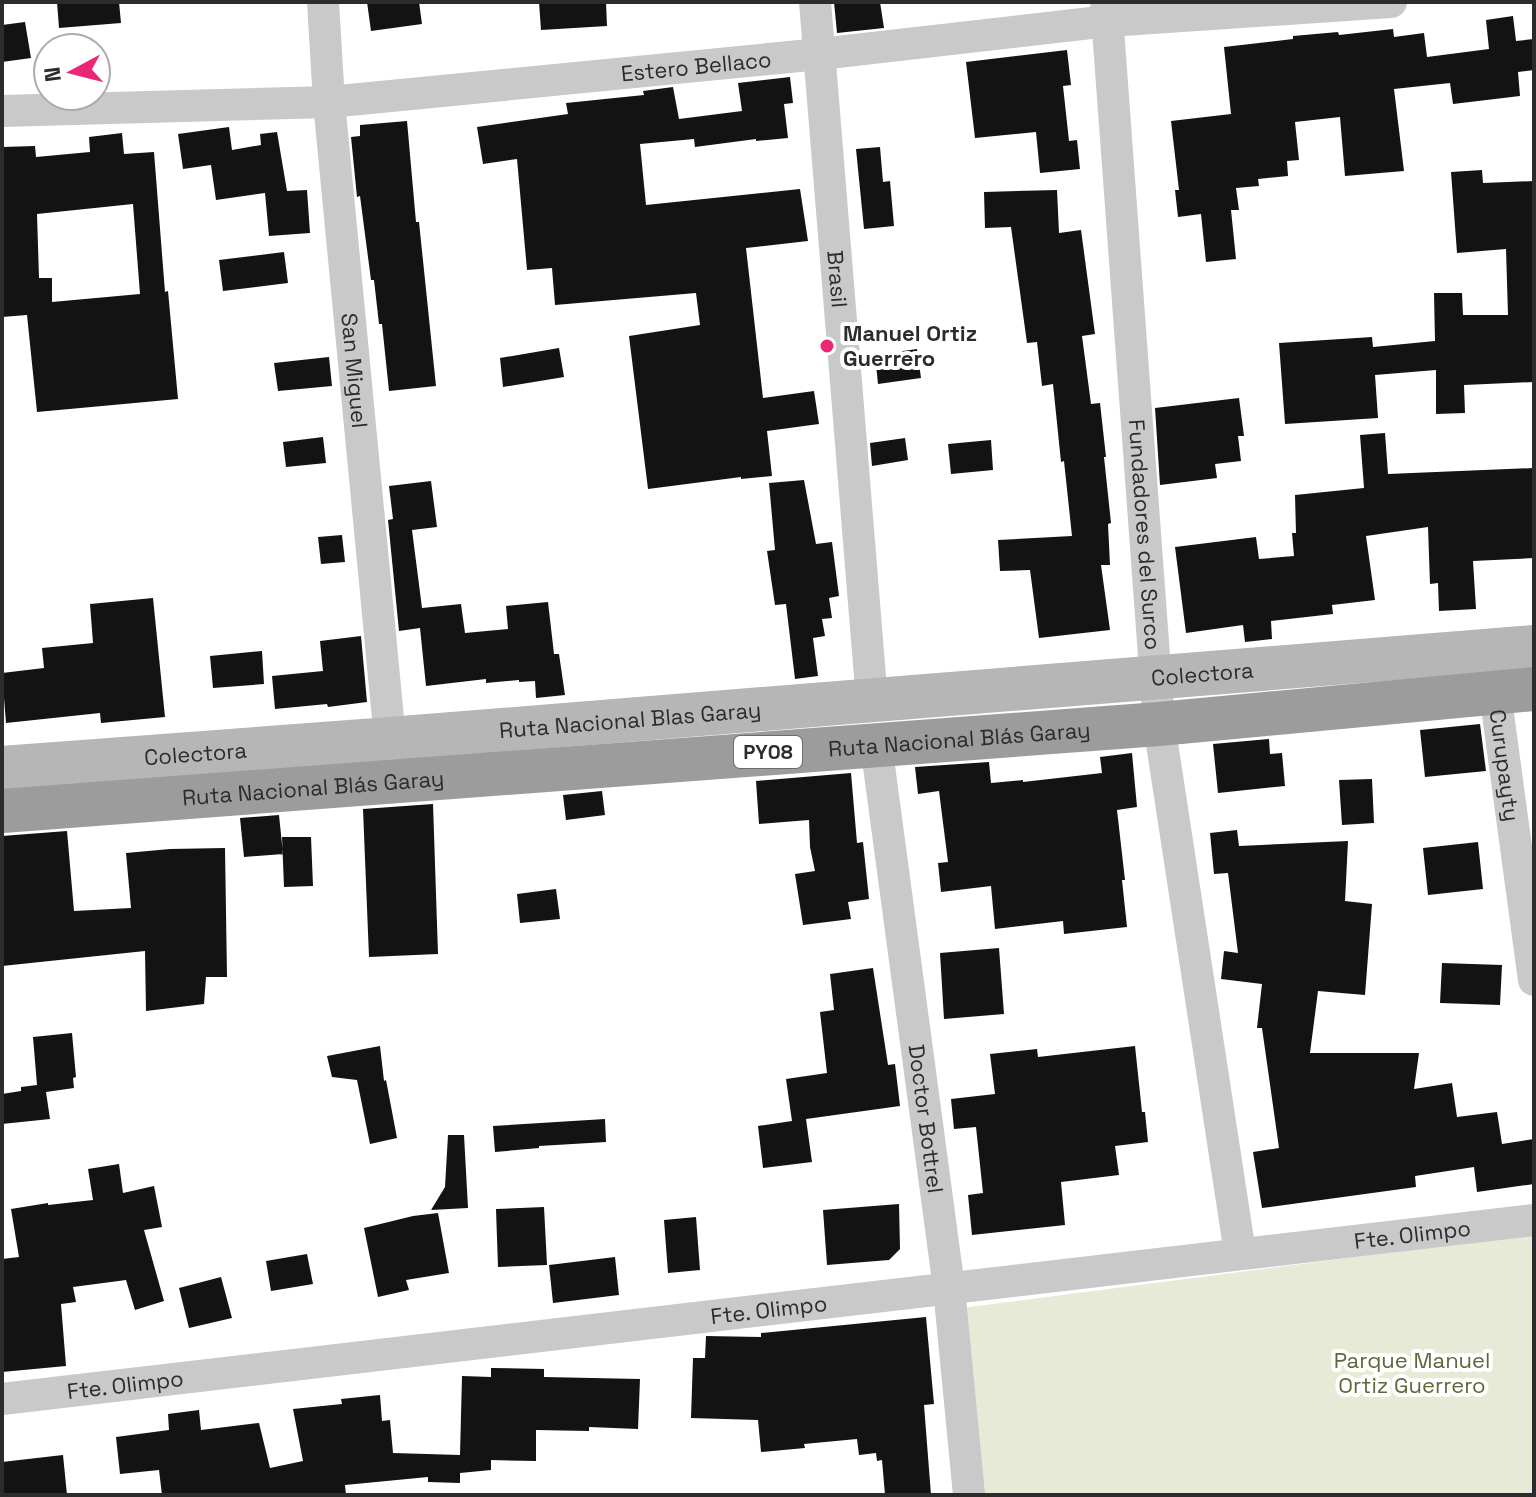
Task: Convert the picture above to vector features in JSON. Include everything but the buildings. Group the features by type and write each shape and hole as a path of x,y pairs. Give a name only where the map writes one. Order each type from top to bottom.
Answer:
{"highway":[{"name":"Ruta Nacional Blás Garay","path":"2,811 1159,724 1515,690"}],"main road":[{"name":"Colectora","path":"872,701 1534,647"},
{"name":"Ruta Nacional Blas Garay","path":"390,739 872,701"},
{"name":"Colectora","path":"2,768 390,739"}],"street":[{"name":"San Miguel","path":"323,2 329,102 390,739"},
{"name":"Brasil","path":"815,2 872,701"},
{"name":"Estero Bellaco","path":"2,111 329,102 820,54 1107,11 1391,2"},
{"name":"Fundadores del Surco","path":"1107,11 1159,724 1240,1253"},
{"name":"Curupayty","path":"1515,690 1534,980"},
{"name":"Doctor Bottrel","path":"876,744 949,1288 969,1495"},
{"name":"Fte. Olimpo","path":"2,1399 1534,1220"}],"green space":[{"name":"Parque Manuel Ortiz Guerrero","path":"1534,1234 1534,1495 980,1495 961,1308"}],"place":[{"name":"Manuel Ortiz Guerrero","path":"827,346"}]}
